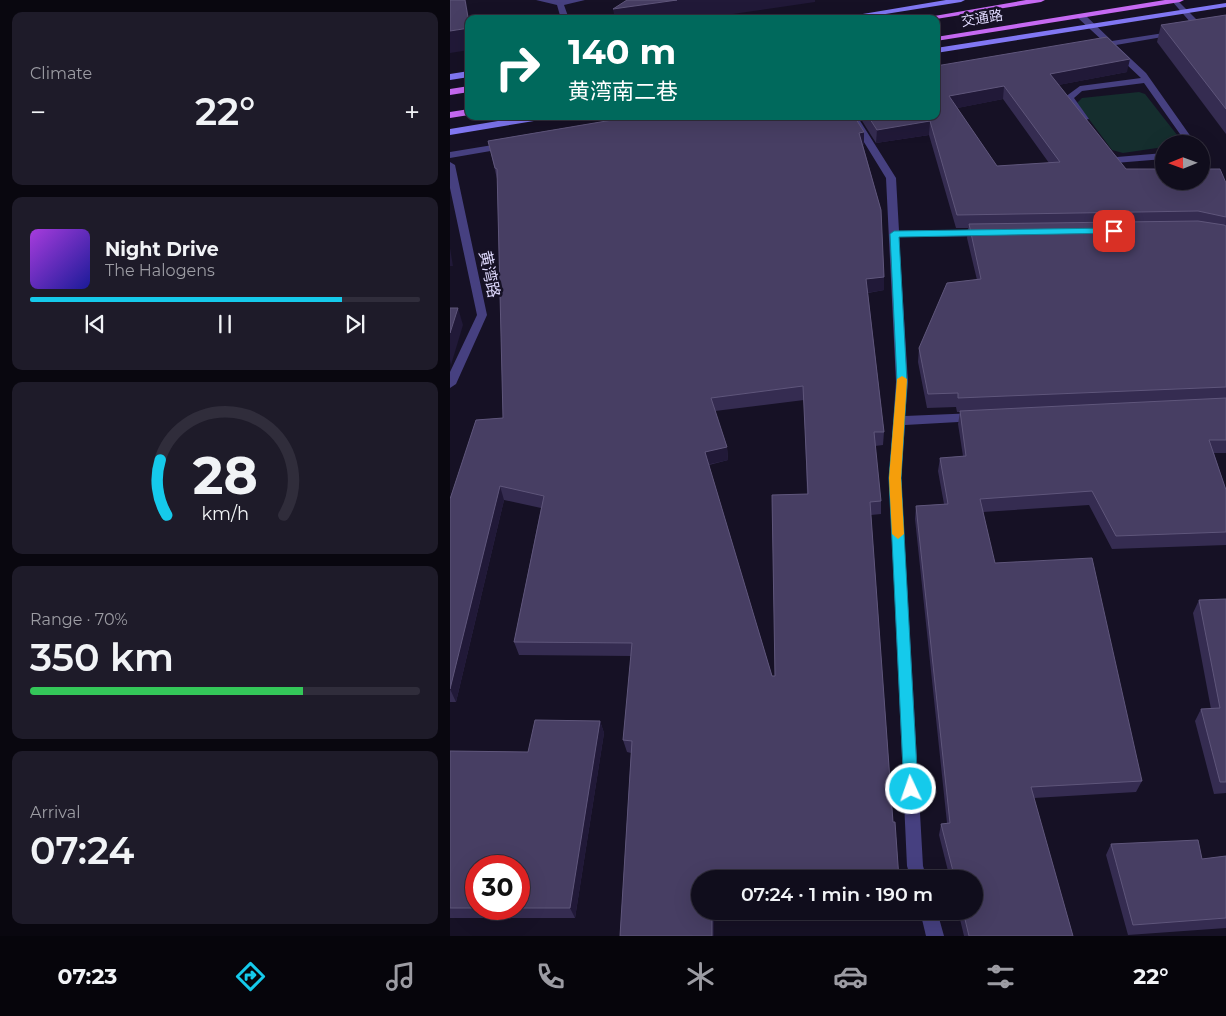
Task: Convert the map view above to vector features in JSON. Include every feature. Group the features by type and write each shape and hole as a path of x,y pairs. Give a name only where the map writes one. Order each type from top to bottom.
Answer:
{"main road":[{"name":"交通路","path":"940,16 1041,0"},
{"name":"交通路","path":"940,38 1177,0"},
{"path":"450,92 465,90"},
{"path":"450,115 465,113"}],"street":[{"path":"540,0 560,3 581,0"},
{"path":"863,15 961,0"},
{"path":"1177,0 1192,30"},
{"path":"560,3 563,15"},
{"path":"940,51 1226,4"},
{"path":"1081,16 1147,80 1186,135"},
{"path":"1091,47 1226,25"},
{"path":"450,77 465,75"},
{"path":"1089,126 1069,97 1080,88 1147,80"},
{"path":"450,132 522,120"},
{"path":"855,120 891,178 902,382 895,478 916,870"},
{"path":"1099,141 1115,160 1155,157"},
{"path":"450,155 516,144"},
{"name":"黄湾路","path":"450,165 482,315 450,384"},
{"path":"894,234 994,232"},
{"path":"899,421 988,417"},
{"path":"931,920 935,936"}],"green space":[{"path":"1139,92 1145,94 1177,135 1155,135 1155,148 1123,153 1112,150 1077,103 1082,98"}],"building":[{"path":"450,0 465,0 468,15 465,15 465,29 450,31"},
{"path":"627,0 677,0 613,9"},
{"path":"1226,15 1226,109 1161,25"},
{"path":"1107,37 1130,59 1050,74 1126,169 1155,169 1155,190 1210,190 1210,169 1220,169 1226,183 1226,217 1198,211 957,215 930,121 877,130 871,120 940,120 940,65","holes":["1004,86 1060,162 997,166 949,96"]},
{"path":"612,120 856,120 864,132 859,133 881,210 884,277 866,279 884,432 874,432 881,501 870,502 893,822 895,822 898,870 691,870 691,920 712,920 712,936 620,936 632,741 623,740 632,643 514,642 544,496 500,486 450,689 450,499 476,420 503,418 497,169 495,168 488,141","holes":["803,386 808,494 772,495 775,676 772,676 705,452 727,447 711,398"]},
{"path":"1198,221 1226,226 1226,387 958,398 958,393 928,394 919,348 947,283 981,279 969,224"},
{"path":"450,308 458,308 450,333"},
{"path":"1226,398 1226,440 1209,440 1226,490 1226,532 1116,536 1092,491 980,499 995,563 1092,558 1142,781 1031,787 1073,936 969,936 965,920 983,920 983,870 953,870 941,824 950,823 916,506 948,504 940,458 966,456 960,411"},
{"path":"1226,599 1226,782 1220,782 1201,709 1220,708 1199,600"},
{"path":"535,720 600,721 570,908 530,908 530,855 465,855 465,908 450,908 450,751 528,752"},
{"path":"1198,840 1202,859 1226,856 1226,918 1133,925 1111,844"}],"slow traffic":[{"path":"898,534 895,478 902,379"}],"route":[{"path":"911,789 895,478 902,382 894,234 1114,231"}]}
